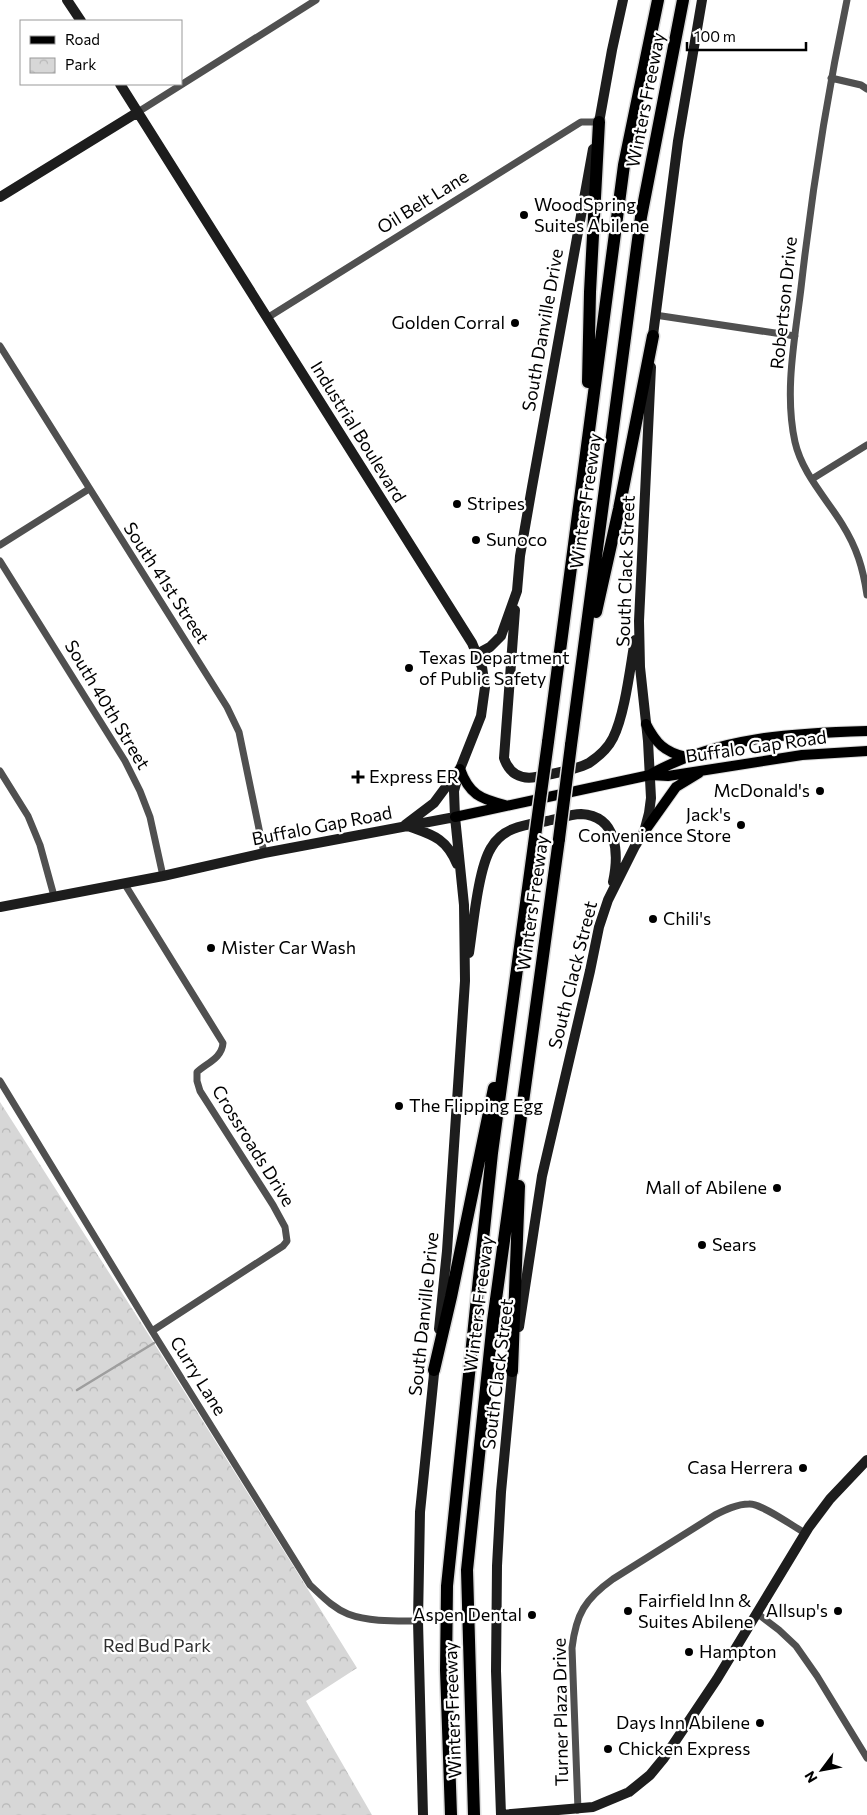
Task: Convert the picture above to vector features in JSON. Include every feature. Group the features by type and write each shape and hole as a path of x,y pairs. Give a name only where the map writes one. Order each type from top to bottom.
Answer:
{"highway":[{"name":"Winters Freeway","path":"451,1815 446,1670 446,1586 492,1153 624,165 658,0"},
{"name":"Winters Freeway","path":"474,1815 467,1570 493,1321 522,1118 641,217 683,0"},
{"path":"587,444 590,292 599,122"},
{"path":"577,695 619,509 653,336"},
{"path":"434,1370 516,982"},
{"path":"512,1371 522,1118"}],"main road":[{"path":"68,0 80,20"},
{"name":"South Danville Drive","path":"478,654 490,647 501,636 517,591 520,556 584,196 623,0"},
{"name":"South Clack Street","path":"502,1815 496,1671 497,1566 501,1492 512,1371 542,1176 592,964 599,926 608,900 644,832 650,813 650,775 640,667 639,621 653,336 678,141 702,0"},
{"name":"Industrial Boulevard","path":"121,85 478,654 484,677 484,706 460,769 454,791 455,817"},
{"path":"0,197 138,112"},
{"path":"517,591 504,750 506,764 510,770 520,776 534,777 581,766 595,758 608,746 621,712 639,621"},
{"path":"646,724 654,738 661,745 673,754 686,756"},
{"name":"Buffalo Gap Road","path":"650,775 686,756 736,742 814,732 867,731"},
{"name":"Buffalo Gap Road","path":"0,907 163,876 264,853 455,817 650,775 668,776 702,772 802,755 867,751"},
{"path":"460,769 463,778 475,795 508,805"},
{"path":"405,826 434,803 460,769"},
{"path":"644,832 676,787 702,772"},
{"path":"465,982 486,857 496,840 510,829 579,814 594,816 604,824 614,837 616,844 615,871 608,900"},
{"name":"South Danville Drive","path":"423,1815 418,1621 420,1512 447,1252 465,982 464,906 455,817"},
{"path":"405,826 436,836 452,852 460,872"},
{"path":"502,1815 578,1810 593,1807 629,1792 650,1775 664,1758 697,1709 758,1614 805,1533 830,1498 867,1460"}],"street":[{"path":"182,84 316,0"},
{"name":"Robertson Drive","path":"847,0 831,78 811,205 795,336 791,414 795,442 800,459 843,525 856,550 865,569 867,595"},
{"path":"831,78 861,85 867,89"},
{"path":"138,112 181,85"},
{"name":"Oil Belt Lane","path":"267,318 581,122 599,122"},
{"path":"655,315 795,336"},
{"name":"South 41st Street","path":"0,346 228,707 239,732 264,853"},
{"path":"812,479 867,444"},
{"path":"0,545 89,489"},
{"name":"South 40th Street","path":"0,561 125,761 150,817 163,876"},
{"path":"0,770 28,816 40,845 54,896"},
{"name":"Crossroads Drive","path":"124,883 223,1043 222,1050 216,1058 198,1072 197,1082 200,1091 273,1205 285,1227 287,1241 283,1246 152,1331"},
{"name":"Curry Lane","path":"0,1082 310,1585 329,1603 347,1614 363,1618 418,1621"},
{"name":"Turner Plaza Drive","path":"578,1810 572,1648 574,1628 588,1601 599,1589 613,1579 715,1514 730,1508 751,1503 805,1533"},
{"path":"758,1614 796,1646 817,1676 867,1758"}],"green space":[{"name":"Red Bud Park","path":"0,1102 154,1343 357,1668 306,1701 372,1815 0,1815"}],"waterway":[{"path":"77,1390 154,1343"}],"place":[{"name":"WoodSpring Suites Abilene","path":"524,215"},
{"name":"Golden Corral","path":"515,323"},
{"name":"Stripes","path":"457,504"},
{"name":"Sunoco","path":"476,540"},
{"name":"Texas Department of Public Safety","path":"409,668"},
{"name":"Express ER","path":"358,777"},
{"name":"McDonald's","path":"820,791"},
{"name":"Jack's Convenience Store","path":"741,825"},
{"name":"Chili's","path":"653,919"},
{"name":"Mister Car Wash","path":"211,948"},
{"name":"The Flipping Egg","path":"399,1106"},
{"name":"Mall of Abilene","path":"777,1188"},
{"name":"Sears","path":"702,1245"},
{"name":"Casa Herrera","path":"803,1468"},
{"name":"Fairfield Inn & Suites Abilene","path":"628,1611"},
{"name":"Allsup's","path":"838,1611"},
{"name":"Aspen Dental","path":"532,1615"},
{"name":"Hampton","path":"689,1652"},
{"name":"Days Inn Abilene","path":"760,1723"},
{"name":"Chicken Express","path":"608,1749"}]}
